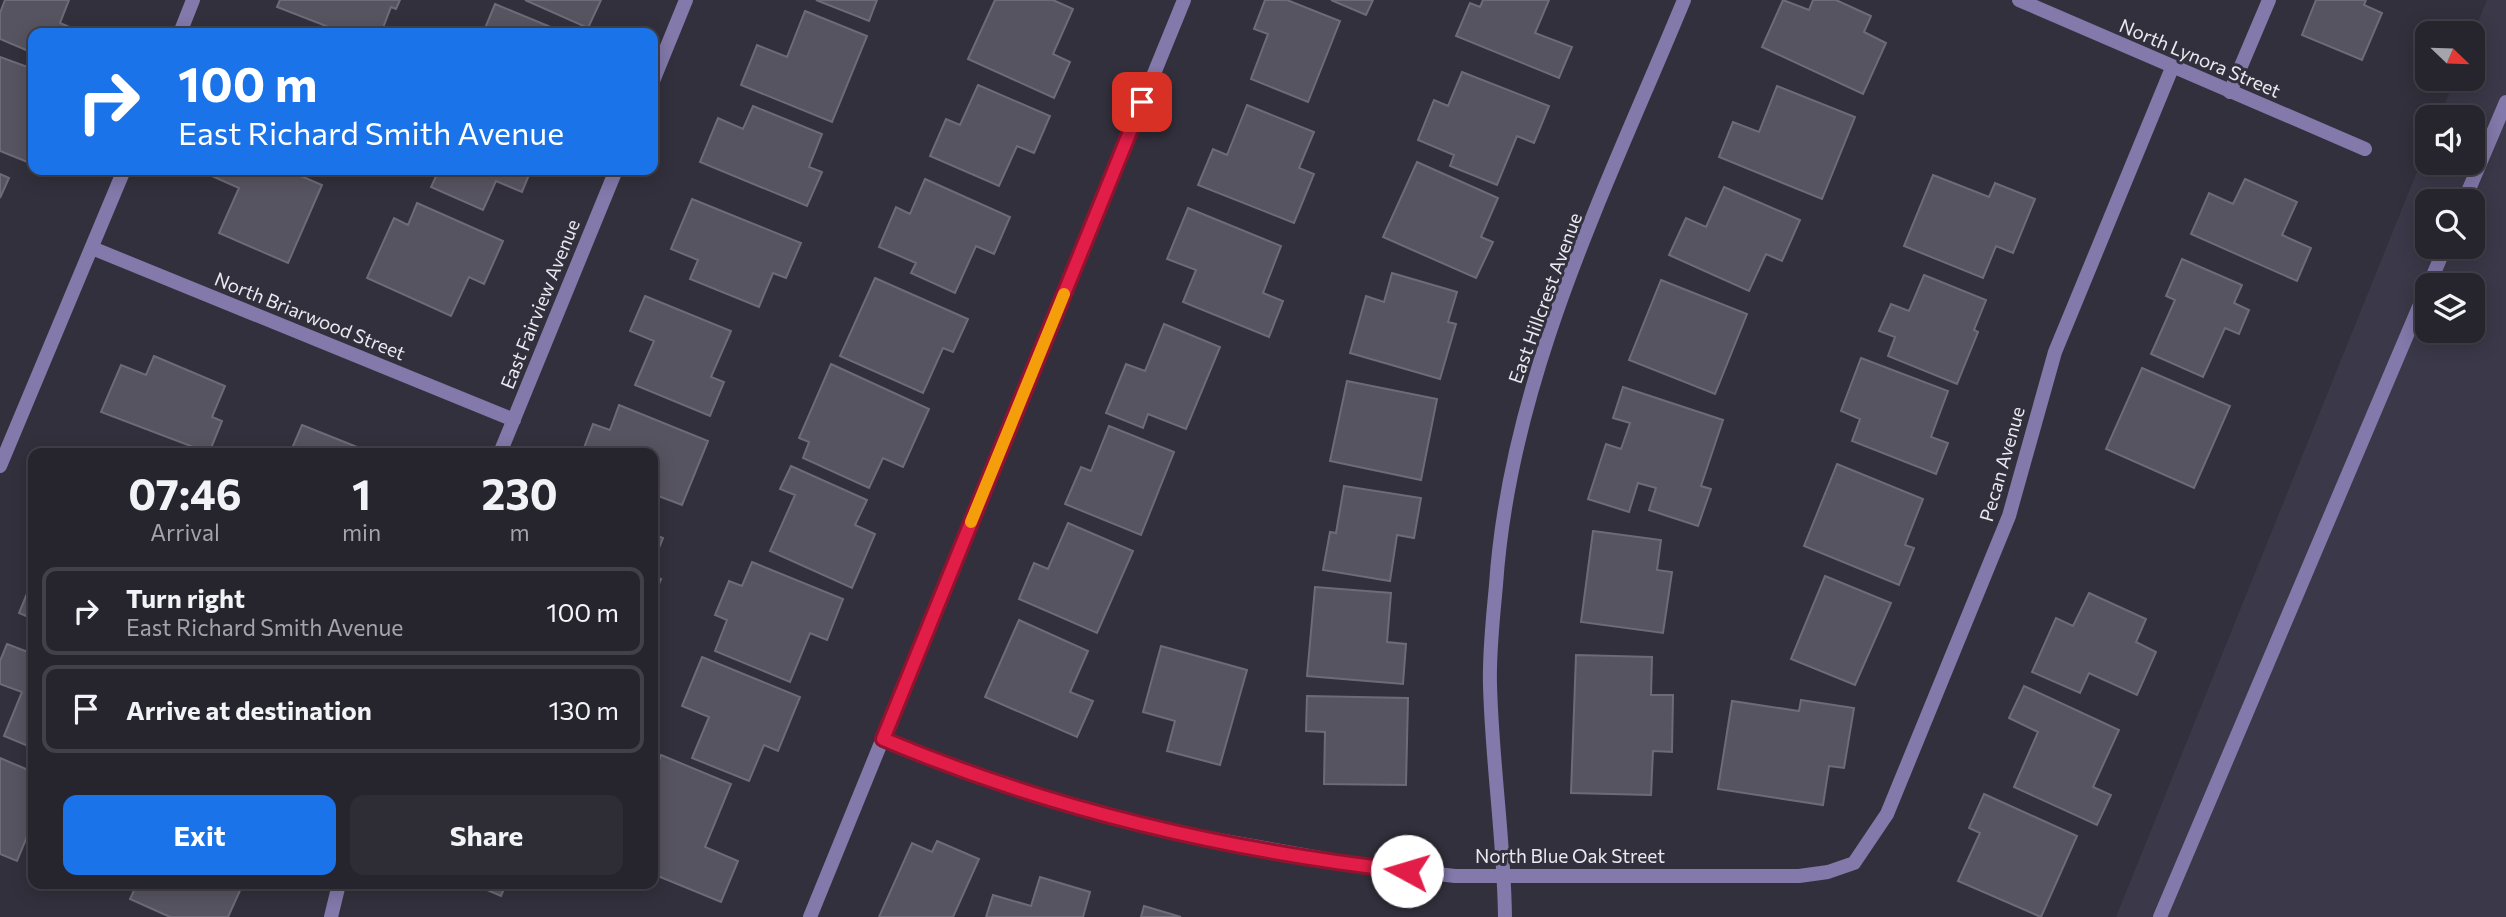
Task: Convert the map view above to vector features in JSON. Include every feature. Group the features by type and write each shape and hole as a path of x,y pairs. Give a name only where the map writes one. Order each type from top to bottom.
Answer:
{"street":[{"path":"182,28 193,0"},
{"path":"658,68 686,0"},
{"path":"810,917 1184,0"},
{"name":"East Hillcrest Avenue","path":"1505,917 1490,684 1496,582 1505,504 1517,445 1542,353 1568,280 1684,0"},
{"name":"North Lynora Street","path":"2019,0 2365,149"},
{"path":"2230,92 2269,0"},
{"name":"Pecan Avenue","path":"1854,863 1888,814 2009,516 2055,352 2172,68"},
{"path":"2469,189 2506,102"},
{"path":"0,466 122,175"},
{"name":"East Fairview Avenue","path":"502,448 614,175"},
{"name":"North Briarwood Street","path":"92,248 514,420"},
{"path":"2160,917 2415,318"},
{"name":"North Blue Oak Street","path":"883,739 921,755 1072,806 1174,832 1360,865 1455,876 1799,876 1828,872 1854,863"},
{"path":"331,917 338,889"}],"shaded area":[{"path":"2487,0 2506,0 2506,917 2116,917 2416,175 2485,175 2485,105 2444,105 2450,91 2485,91 2485,21 2478,21"}],"building":[{"path":"5,0 69,0 60,23 72,28 28,28 28,51 0,39 0,13"},
{"path":"280,0 400,0 396,9 391,7 383,28 331,28 277,7"},
{"path":"525,0 601,0 588,28"},
{"path":"816,0 877,0 869,21"},
{"path":"995,0 1053,0 1073,9 1053,54 1070,62 1054,98 968,59"},
{"path":"1265,0 1287,0 1340,21 1308,102 1251,79 1268,34 1254,29"},
{"path":"1331,0 1373,0 1366,15"},
{"path":"1483,0 1549,0 1535,33 1572,47 1559,78 1456,36 1470,3 1480,7"},
{"path":"1783,0 1809,10 1813,0 1836,0 1871,16 1864,32 1886,43 1863,94 1762,47"},
{"path":"2316,0 2366,0 2364,5 2382,13 2362,60 2302,35"},
{"path":"495,4 553,28 485,28"},
{"path":"805,11 867,36 832,122 741,85 757,45 787,57"},
{"path":"0,57 28,67 28,162 0,151"},
{"path":"1462,72 1549,106 1534,143 1517,136 1497,185 1450,166 1454,155 1418,140 1434,100 1448,106"},
{"path":"978,85 1050,116 1034,153 1017,146 999,186 930,156 946,119 960,125"},
{"path":"1777,86 1855,117 1822,199 1719,157 1733,122 1759,132"},
{"path":"1247,105 1314,132 1299,168 1314,174 1294,223 1198,185 1213,149 1227,155"},
{"path":"753,106 822,134 809,167 822,172 807,206 700,162 718,118 743,129"},
{"path":"1417,162 1498,198 1481,237 1493,242 1476,278 1383,237"},
{"path":"0,174 9,178 0,198"},
{"path":"210,175 299,175 322,185 288,263 219,233 239,188"},
{"path":"437,175 529,175 522,192 496,181 483,210 431,187"},
{"path":"1933,175 1989,197 1995,183 2035,199 2013,253 1996,246 1983,278 1904,246"},
{"path":"925,179 1010,217 994,254 976,246 955,293 911,273 916,263 879,247 896,207 910,214"},
{"path":"2245,179 2297,202 2282,235 2311,248 2297,281 2191,234 2209,193 2233,204"},
{"path":"1724,187 1800,220 1782,261 1766,254 1749,291 1669,255 1686,218 1706,227"},
{"path":"692,199 801,243 786,278 773,273 759,307 690,279 698,260 671,249"},
{"path":"417,203 503,241 484,284 469,277 451,316 367,278 394,218 408,225"},
{"path":"1188,208 1281,246 1263,293 1283,301 1269,337 1183,302 1196,270 1167,259"},
{"path":"2182,259 2242,285 2234,303 2249,310 2239,334 2225,328 2203,377 2151,354 2175,300 2166,296"},
{"path":"1392,273 1457,292 1448,322 1456,324 1440,379 1350,353 1366,296 1384,302"},
{"path":"1924,275 1986,300 1974,330 1978,332 1957,384 1888,356 1895,337 1879,331 1891,304 1909,311"},
{"path":"875,278 968,319 953,352 943,348 923,393 840,356"},
{"path":"1661,280 1747,314 1715,394 1629,360"},
{"path":"645,296 731,331 711,377 724,382 710,416 635,385 654,341 630,331"},
{"path":"1164,324 1220,347 1186,429 1148,414 1143,428 1106,413 1126,364 1145,371"},
{"path":"154,356 225,386 212,417 222,421 211,448 196,448 101,412 121,365 146,375"},
{"path":"1861,358 1948,391 1931,437 1948,443 1936,474 1852,441 1860,419 1841,411"},
{"path":"831,364 929,409 903,467 883,458 869,488 803,458 809,442 799,438"},
{"path":"2142,368 2230,406 2194,488 2106,449"},
{"path":"1347,381 1437,399 1421,480 1330,461"},
{"path":"1623,387 1723,420 1701,486 1711,489 1698,526 1649,510 1656,488 1638,483 1629,512 1588,499 1606,444 1621,449 1630,423 1613,418"},
{"path":"619,405 708,441 682,505 658,496 658,448 584,448 593,424 610,430"},
{"path":"302,425 360,448 292,448"},
{"path":"1109,426 1174,452 1141,535 1065,504 1081,467 1091,471"},
{"path":"1837,464 1923,499 1905,545 1914,548 1899,585 1804,546"},
{"path":"791,466 867,500 855,525 875,534 852,588 770,551 795,495 780,489"},
{"path":"1344,486 1421,498 1414,538 1397,535 1390,581 1323,570 1330,532 1336,533"},
{"path":"1068,523 1133,551 1097,633 1019,599 1034,563 1048,569"},
{"path":"1593,531 1661,540 1657,570 1672,572 1663,633 1581,622"},
{"path":"658,536 663,538 658,550"},
{"path":"752,562 843,599 827,640 810,633 790,682 715,651 727,620 715,615 729,581 742,586"},
{"path":"1825,576 1891,603 1855,685 1791,659"},
{"path":"1315,587 1391,593 1387,642 1406,644 1403,684 1307,676"},
{"path":"28,591 28,617 19,613"},
{"path":"2089,593 2146,619 2136,642 2156,652 2137,695 2089,673 2080,693 2032,672 2056,618 2073,626"},
{"path":"1019,620 1088,651 1070,692 1093,701 1077,737 985,697"},
{"path":"7,644 28,652 28,746 4,736 22,692 0,684 0,661"},
{"path":"1161,646 1247,670 1220,765 1167,751 1175,721 1143,712"},
{"path":"1576,655 1652,657 1651,695 1673,695 1672,752 1653,751 1651,795 1571,793"},
{"path":"702,657 800,697 778,751 764,745 749,781 692,758 709,717 682,706"},
{"path":"2024,686 2119,730 2093,787 2111,795 2097,825 2014,787 2038,732 2009,718"},
{"path":"1307,696 1408,698 1406,785 1324,784 1325,732 1306,731"},
{"path":"1801,700 1854,708 1844,768 1829,766 1823,805 1718,789 1732,701 1799,711"},
{"path":"661,755 731,784 705,847 738,861 721,902 658,876 658,763"},
{"path":"0,758 28,770 28,834 17,861 0,854"},
{"path":"1984,794 2077,836 2041,917 1958,881 1980,833 1969,828"},
{"path":"937,841 979,859 953,917 879,917 912,843 932,852"},
{"path":"1040,877 1090,892 1083,917 986,917 993,895 1031,906"},
{"path":"135,889 241,889 228,917 170,917 130,899"},
{"path":"485,889 504,889 501,896"},
{"path":"1144,906 1181,917 1141,917"}],"slow traffic":[{"path":"971,522 1064,294"}],"route":[{"path":"1142,102 883,739 921,755 1072,806 1174,832 1338,862 1407,871"}]}
